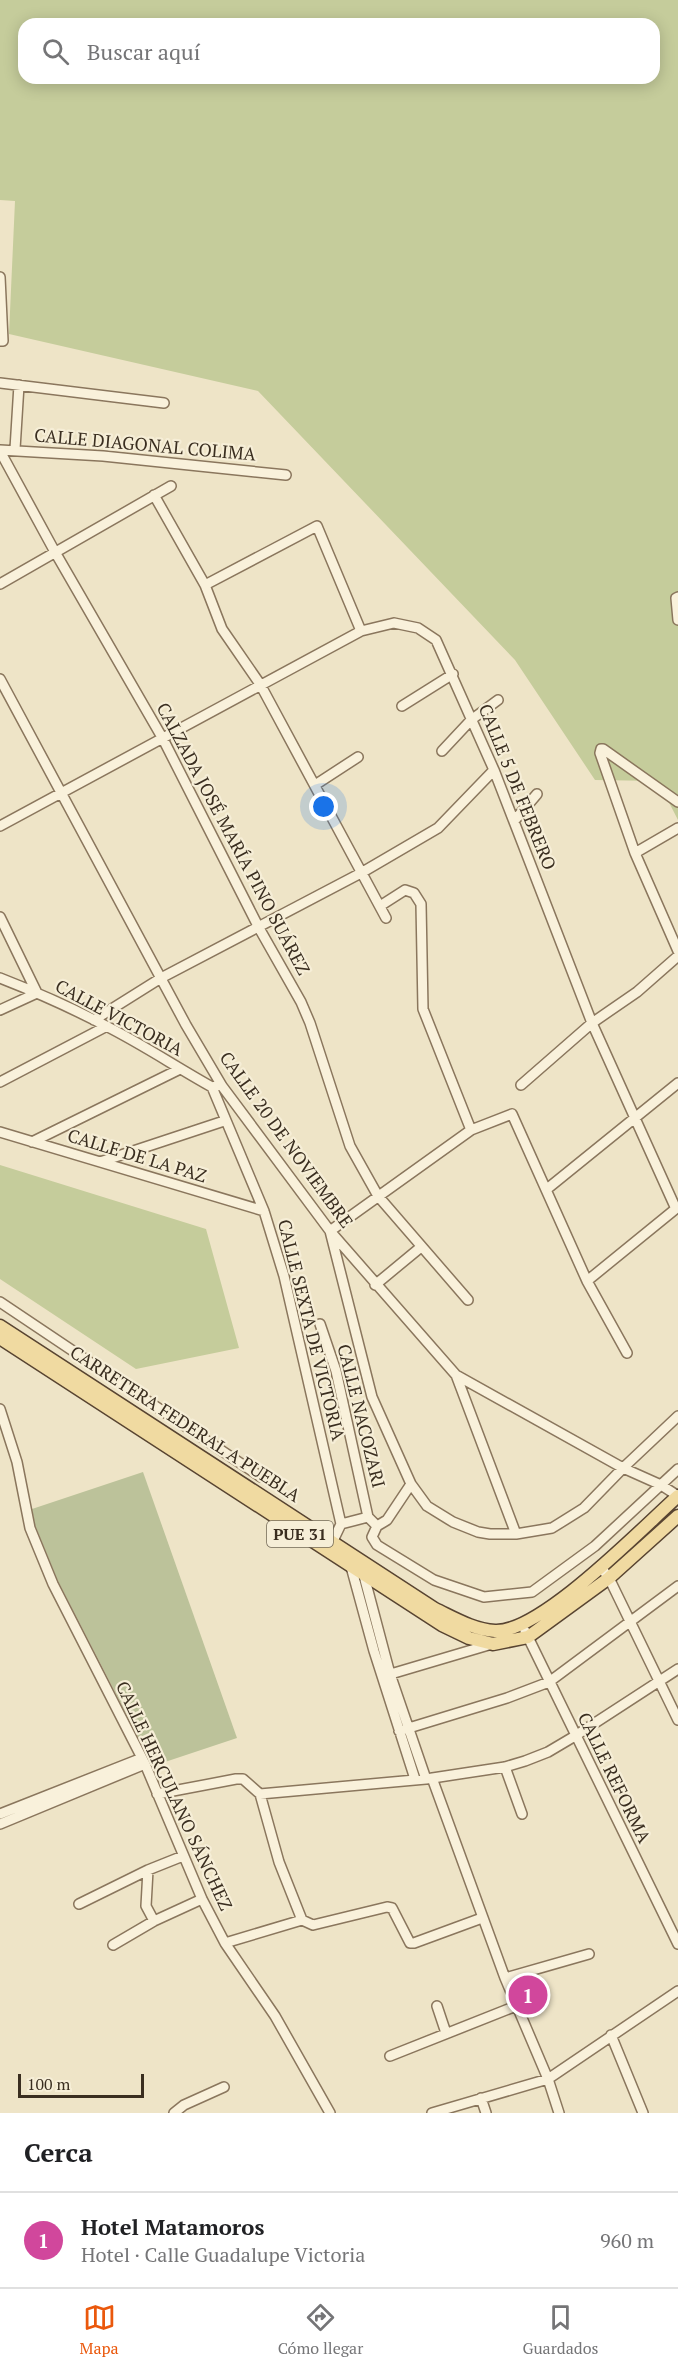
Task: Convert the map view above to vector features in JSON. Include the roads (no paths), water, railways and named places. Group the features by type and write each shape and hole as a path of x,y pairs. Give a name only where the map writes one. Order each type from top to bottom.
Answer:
{"main road":[{"name":"CARRETERA FEDERAL A PUEBLA","path":"0,1326 330,1546 350,1566 363,1575 381,1580 476,1628 497,1632 522,1625 548,1610 678,1496"},
{"name":"CARRETERA FEDERAL A PUEBLA","path":"0,1338 330,1546 349,1552 381,1580 442,1626 470,1638 493,1644 528,1637 609,1578 678,1516"}],"street":[{"path":"0,277 3,341 0,341"},
{"path":"0,383 164,403"},
{"path":"15,449 19,385"},
{"name":"CALLE DIAGONAL COLIMA","path":"0,451 15,449 286,475"},
{"name":"CALZADA JOSÉ MARÍA PINO SUÁREZ","path":"0,451 55,552 163,739 259,928 301,1002 350,1146 378,1196 468,1300"},
{"path":"0,584 171,486"},
{"path":"154,495 204,585 222,629 260,684 386,918"},
{"path":"204,585 317,526 361,631"},
{"path":"678,597 676,598 678,620"},
{"name":"CALLE 5 DE FEBRERO","path":"0,826 361,631 394,623 418,628 436,640 453,674 494,770 592,1023 677,1208"},
{"path":"402,706 453,674"},
{"name":"CALLE 20 DE NOVIEMBRE","path":"0,679 161,978 222,1086 330,1231 456,1375 622,1468 661,1485 678,1496"},
{"path":"442,751 471,720 498,700"},
{"path":"521,1085 592,1023 637,992 678,954 635,853 600,753 601,749 678,802"},
{"path":"315,785 358,757"},
{"path":"94,1020 161,978 361,873 438,828 494,770"},
{"path":"514,821 537,794"},
{"path":"635,853 678,828"},
{"path":"380,906 405,890 414,893 421,904 423,1009 471,1130"},
{"path":"0,917 37,993 0,1010"},
{"name":"CALLE VICTORIA","path":"0,978 107,1026 212,1087"},
{"path":"0,1082 107,1026"},
{"path":"32,1142 180,1069"},
{"path":"546,1189 678,1083"},
{"path":"212,1087 222,1086"},
{"name":"CALLE SEXTA DE VICTORIA","path":"212,1087 224,1121 264,1211 284,1276 341,1524"},
{"path":"627,1353 587,1281 513,1114 471,1130 330,1231 372,1397 411,1484 427,1506 453,1522 478,1532 516,1534 552,1528 584,1508 622,1468 678,1416"},
{"path":"100,1162 224,1121"},
{"name":"CALLE DE LA PAZ","path":"0,1132 264,1211"},
{"path":"587,1281 677,1208"},
{"path":"375,1285 421,1247"},
{"path":"0,1302 261,1477"},
{"name":"CALLE NACOZARI","path":"320,1324 336,1371 368,1516"},
{"path":"456,1375 516,1534"},
{"name":"CALLE HERCULANO SÁNCHEZ","path":"0,1409 17,1462 30,1528 52,1584 143,1761 202,1899 225,1943 275,2016 330,2113"},
{"path":"411,1484 387,1520 377,1526 372,1536 377,1545 434,1580 484,1597 532,1592 595,1546 678,1469"},
{"path":"330,1546 341,1524 368,1516 377,1526"},
{"path":"349,1552 350,1566 403,1730 415,1779"},
{"path":"362,1561 363,1575 386,1675"},
{"path":"600,1566 609,1578 678,1720"},
{"path":"403,1730 549,1682 678,1586"},
{"name":"CALLE REFORMA","path":"522,1625 678,1944"},
{"path":"386,1675 493,1644"},
{"path":"260,1794 429,1778 505,1767 548,1752 678,1670"},
{"path":"403,1730 429,1778 516,2006 548,2079 559,2113"},
{"path":"0,1814 143,1761"},
{"path":"0,1824 143,1761"},
{"path":"505,1767 522,1814"},
{"path":"157,1794 243,1779 260,1794 279,1862 302,1920"},
{"path":"79,1904 148,1870 183,1856"},
{"path":"148,1870 146,1906 154,1921"},
{"path":"113,1946 154,1921 202,1899"},
{"path":"225,1943 302,1920 313,1925 390,1907 407,1940 414,1943 482,1918"},
{"path":"505,1978 589,1954"},
{"path":"432,2113 548,2079 678,1991"},
{"path":"437,2006 446,2033"},
{"path":"390,2056 516,2006"},
{"path":"611,2035 643,2113"},
{"path":"174,2113 184,2105 224,2087"},
{"path":"481,2098 486,2113"}],"place":[{"name":"Hotel Matamoros","path":"528,1995"}]}
